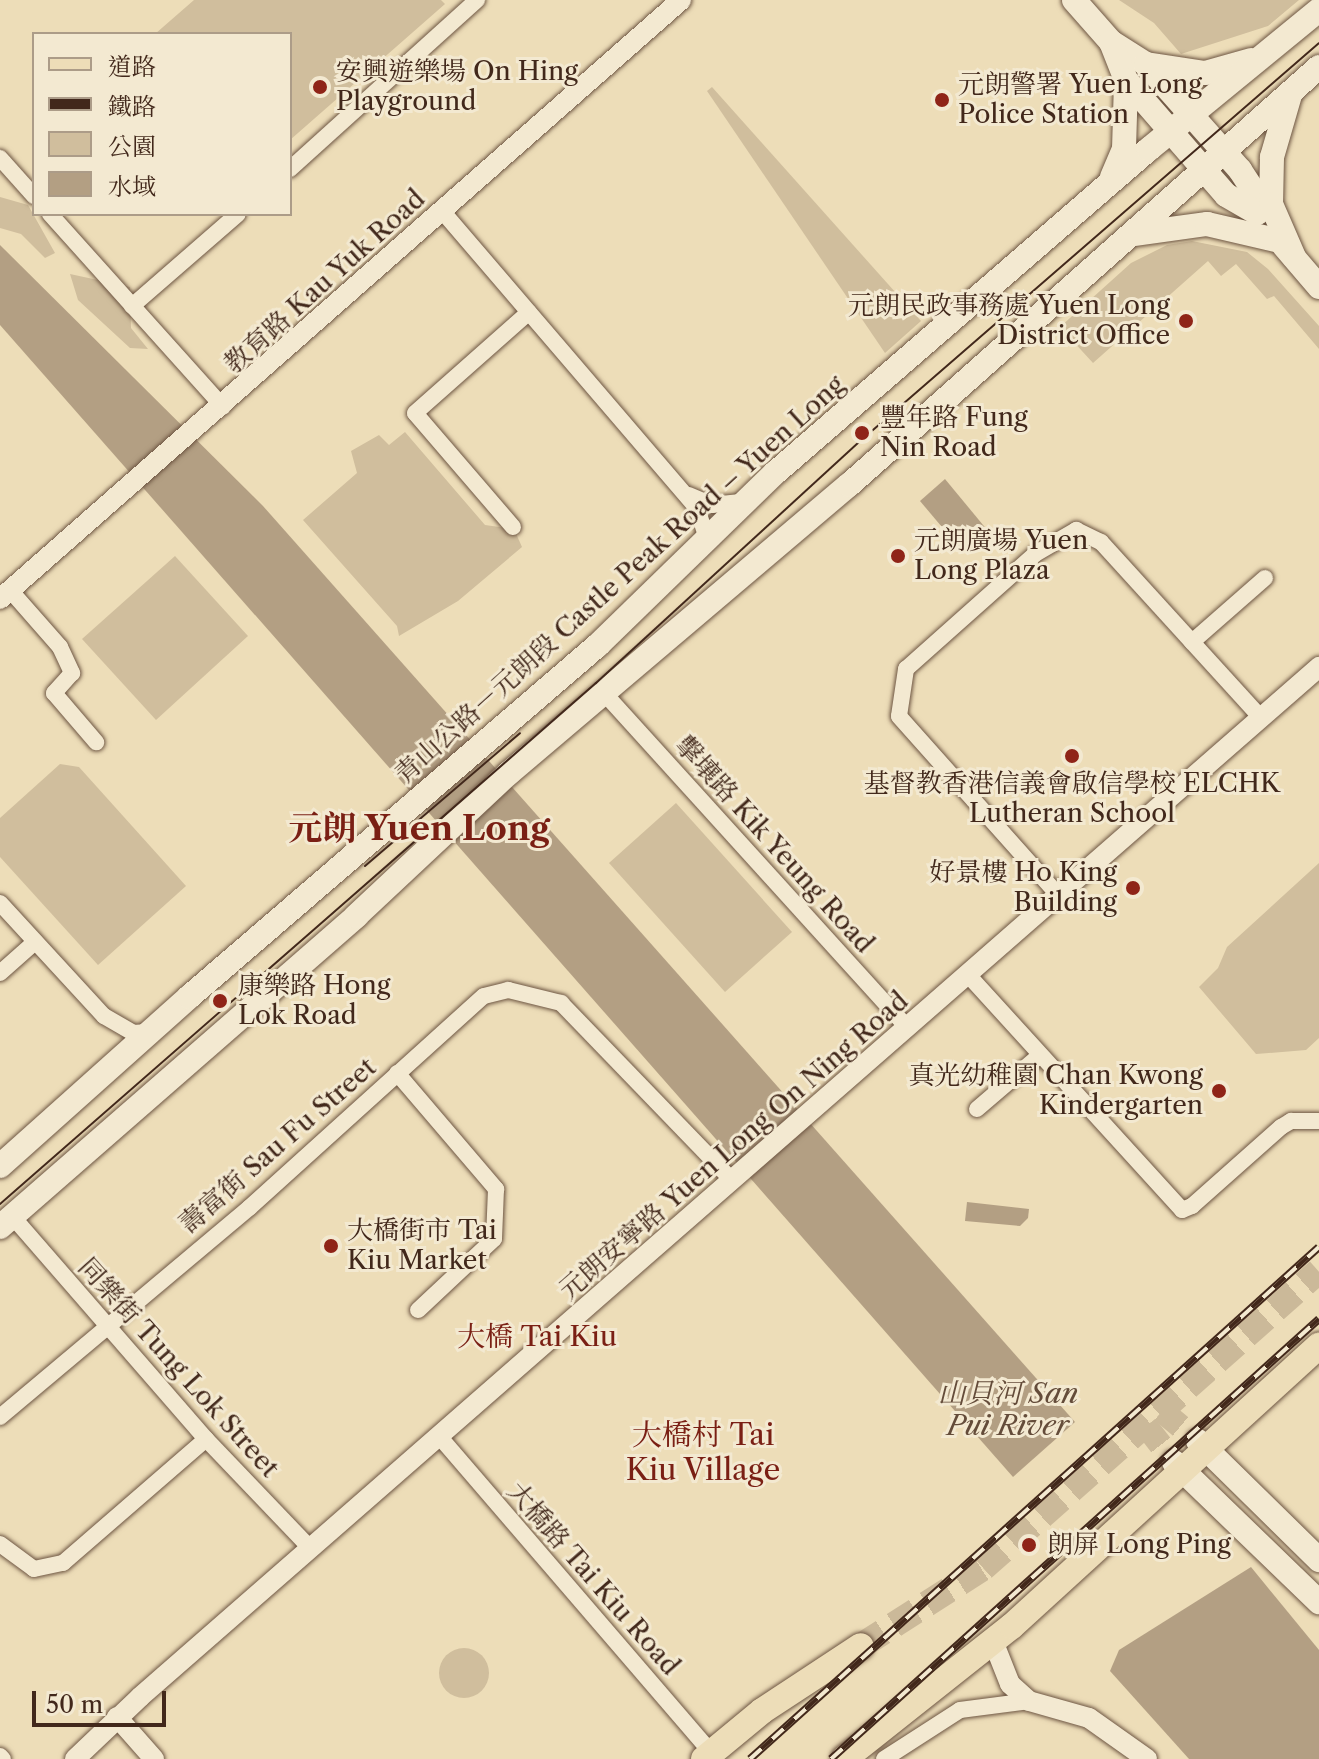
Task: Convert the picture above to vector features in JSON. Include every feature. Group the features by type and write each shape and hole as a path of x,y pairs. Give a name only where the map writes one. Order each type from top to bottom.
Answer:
{"main road":[{"path":"1074,0 1111,42 1146,64 1224,153 1255,193 1257,213"},
{"path":"1146,64 1205,73 1234,68 1272,51 1319,10"},
{"path":"1111,42 1126,80 1238,207 1257,213 1319,287"},
{"name":"青山公路－元朗段 Castle Peak Road – Yuen Long","path":"0,1166 148,1032 598,645 744,502 1171,131 1272,51"},
{"path":"6,1222 344,926 505,776 605,694 1134,234 1319,67"},
{"path":"1102,192 1120,166 1124,149 1126,80"},
{"path":"1287,249 1271,204 1272,157 1291,92"},
{"path":"1134,234 1207,224 1287,249"},
{"path":"844,1759 993,1641 1178,1467 1319,1346"},
{"path":"1202,1446 1319,1560"},
{"path":"1178,1467 1319,1602"},
{"path":"708,1756 762,1711 861,1646"}],"street":[{"path":"292,167 477,0"},
{"name":"教育路 Kau Yuk Road","path":"5,594 138,476 195,432 443,212 669,4"},
{"path":"0,158 32,194"},
{"path":"443,212 684,493 703,517 707,539"},
{"path":"52,216 223,407"},
{"path":"132,306 236,216"},
{"path":"513,527 415,413 529,312"},
{"path":"684,493 712,505 744,502"},
{"path":"1060,897 899,716 906,669 1035,554 1076,530 1101,542 1262,719"},
{"path":"1192,642 1265,578"},
{"path":"5,594 60,647 72,673 54,693 96,742"},
{"name":"元朗安寧路 Yuen Long On Ning Road","path":"75,1759 117,1717 970,977 1319,667"},
{"name":"擊壤路 Kik Yeung Road","path":"605,694 908,1028"},
{"path":"0,903 104,1016 133,1033 148,1032"},
{"path":"0,973 35,942"},
{"path":"970,977 1178,1207 1192,1206 1281,1127 1304,1119 1319,1121"},
{"name":"壽富街 Sau Fu Street","path":"0,1417 105,1324 249,1208 484,996 508,990 561,1003 734,1179"},
{"path":"977,1109 1040,1055"},
{"path":"397,1073 496,1189 494,1239 418,1310"},
{"name":"同樂街 Tung Lok Street","path":"6,1222 105,1324 206,1439 310,1548"},
{"name":"大橋路 Tai Kiu Road","path":"439,1436 708,1756"},
{"path":"0,1544 22,1564 47,1568 76,1553 206,1439"},
{"path":"993,1641 1010,1684 1029,1701"},
{"path":"884,1759 960,1710 1029,1701 1089,1718 1147,1759"},
{"path":"117,1717 154,1759"}],"green space":[{"name":"安興遊樂場 On Hing Playground","path":"194,0 441,0 445,4 292,138 292,32 157,32"},
{"path":"1119,0 1299,0 1268,26 1181,54 1154,23"},
{"path":"712,87 921,321 885,353 707,91"},
{"path":"0,197 28,205 55,253 45,258 21,234 0,228"},
{"path":"1192,241 1247,252 1268,269 1319,326 1319,349 1274,296 1267,299 1236,264 1221,276 1208,261 1093,363 1060,327 1131,263 1167,245"},
{"path":"70,274 130,287 131,328 148,349 130,348 78,300"},
{"path":"405,432 485,525 514,529 522,547 458,601 399,636 397,626 303,520 357,473 351,451 379,435 389,445"},
{"path":"175,556 248,636 156,720 82,639"},
{"path":"60,764 79,767 186,886 98,965 0,857 0,818"},
{"path":"676,803 792,932 725,992 609,863"},
{"path":"1319,863 1319,1038 1306,1050 1256,1054 1199,987 1218,968 1227,947"},
{"path":"464,1648 481,1656 489,1673 481,1690 464,1698 447,1690 439,1673 447,1656"}],"water":[{"name":"山貝河 San Pui River","path":"0,245 263,506 1075,1422 1013,1477 0,325"},
{"path":"945,479 988,531 963,552 920,501"},
{"path":"967,1202 1029,1209 1028,1218 1020,1226 965,1221"},
{"path":"1251,1567 1319,1650 1319,1759 1189,1759 1110,1671 1119,1650"}],"tunnel":[{"path":"861,1646 983,1568 1319,1271"},
{"path":"1162,1411 1198,1441"},
{"path":"1146,1426 1174,1462"}],"tram line":[{"path":"0,1204 596,683 858,443 1319,43"},
{"path":"365,866 520,733"}],"railway":[{"path":"750,1759 1319,1247"},
{"path":"831,1759 1319,1319"}],"place":[{"name":"安興遊樂場 On Hing Playground","path":"320,87"},
{"name":"元朗警署 Yuen Long Police Station","path":"942,100"},
{"name":"元朗民政事務處 Yuen Long District Office","path":"1186,321"},
{"name":"豐年路 Fung Nin Road","path":"862,433"},
{"name":"元朗廣場 Yuen Long Plaza","path":"898,556"},
{"name":"基督教香港信義會啟信學校 ELCHK Lutheran School","path":"1072,756"},
{"name":"好景樓 Ho King Building","path":"1133,888"},
{"name":"康樂路 Hong Lok Road","path":"220,1001"},
{"name":"真光幼稚園 Chan Kwong Kindergarten","path":"1219,1091"},
{"name":"大橋街市 Tai Kiu Market","path":"331,1246"},
{"name":"朗屏 Long Ping","path":"1029,1545"}],"district":[{"name":"元朗 Yuen Long","path":"419,829"},
{"name":"大橋 Tai Kiu","path":"537,1336"},
{"name":"大橋村 Tai Kiu Village","path":"703,1452"}]}
